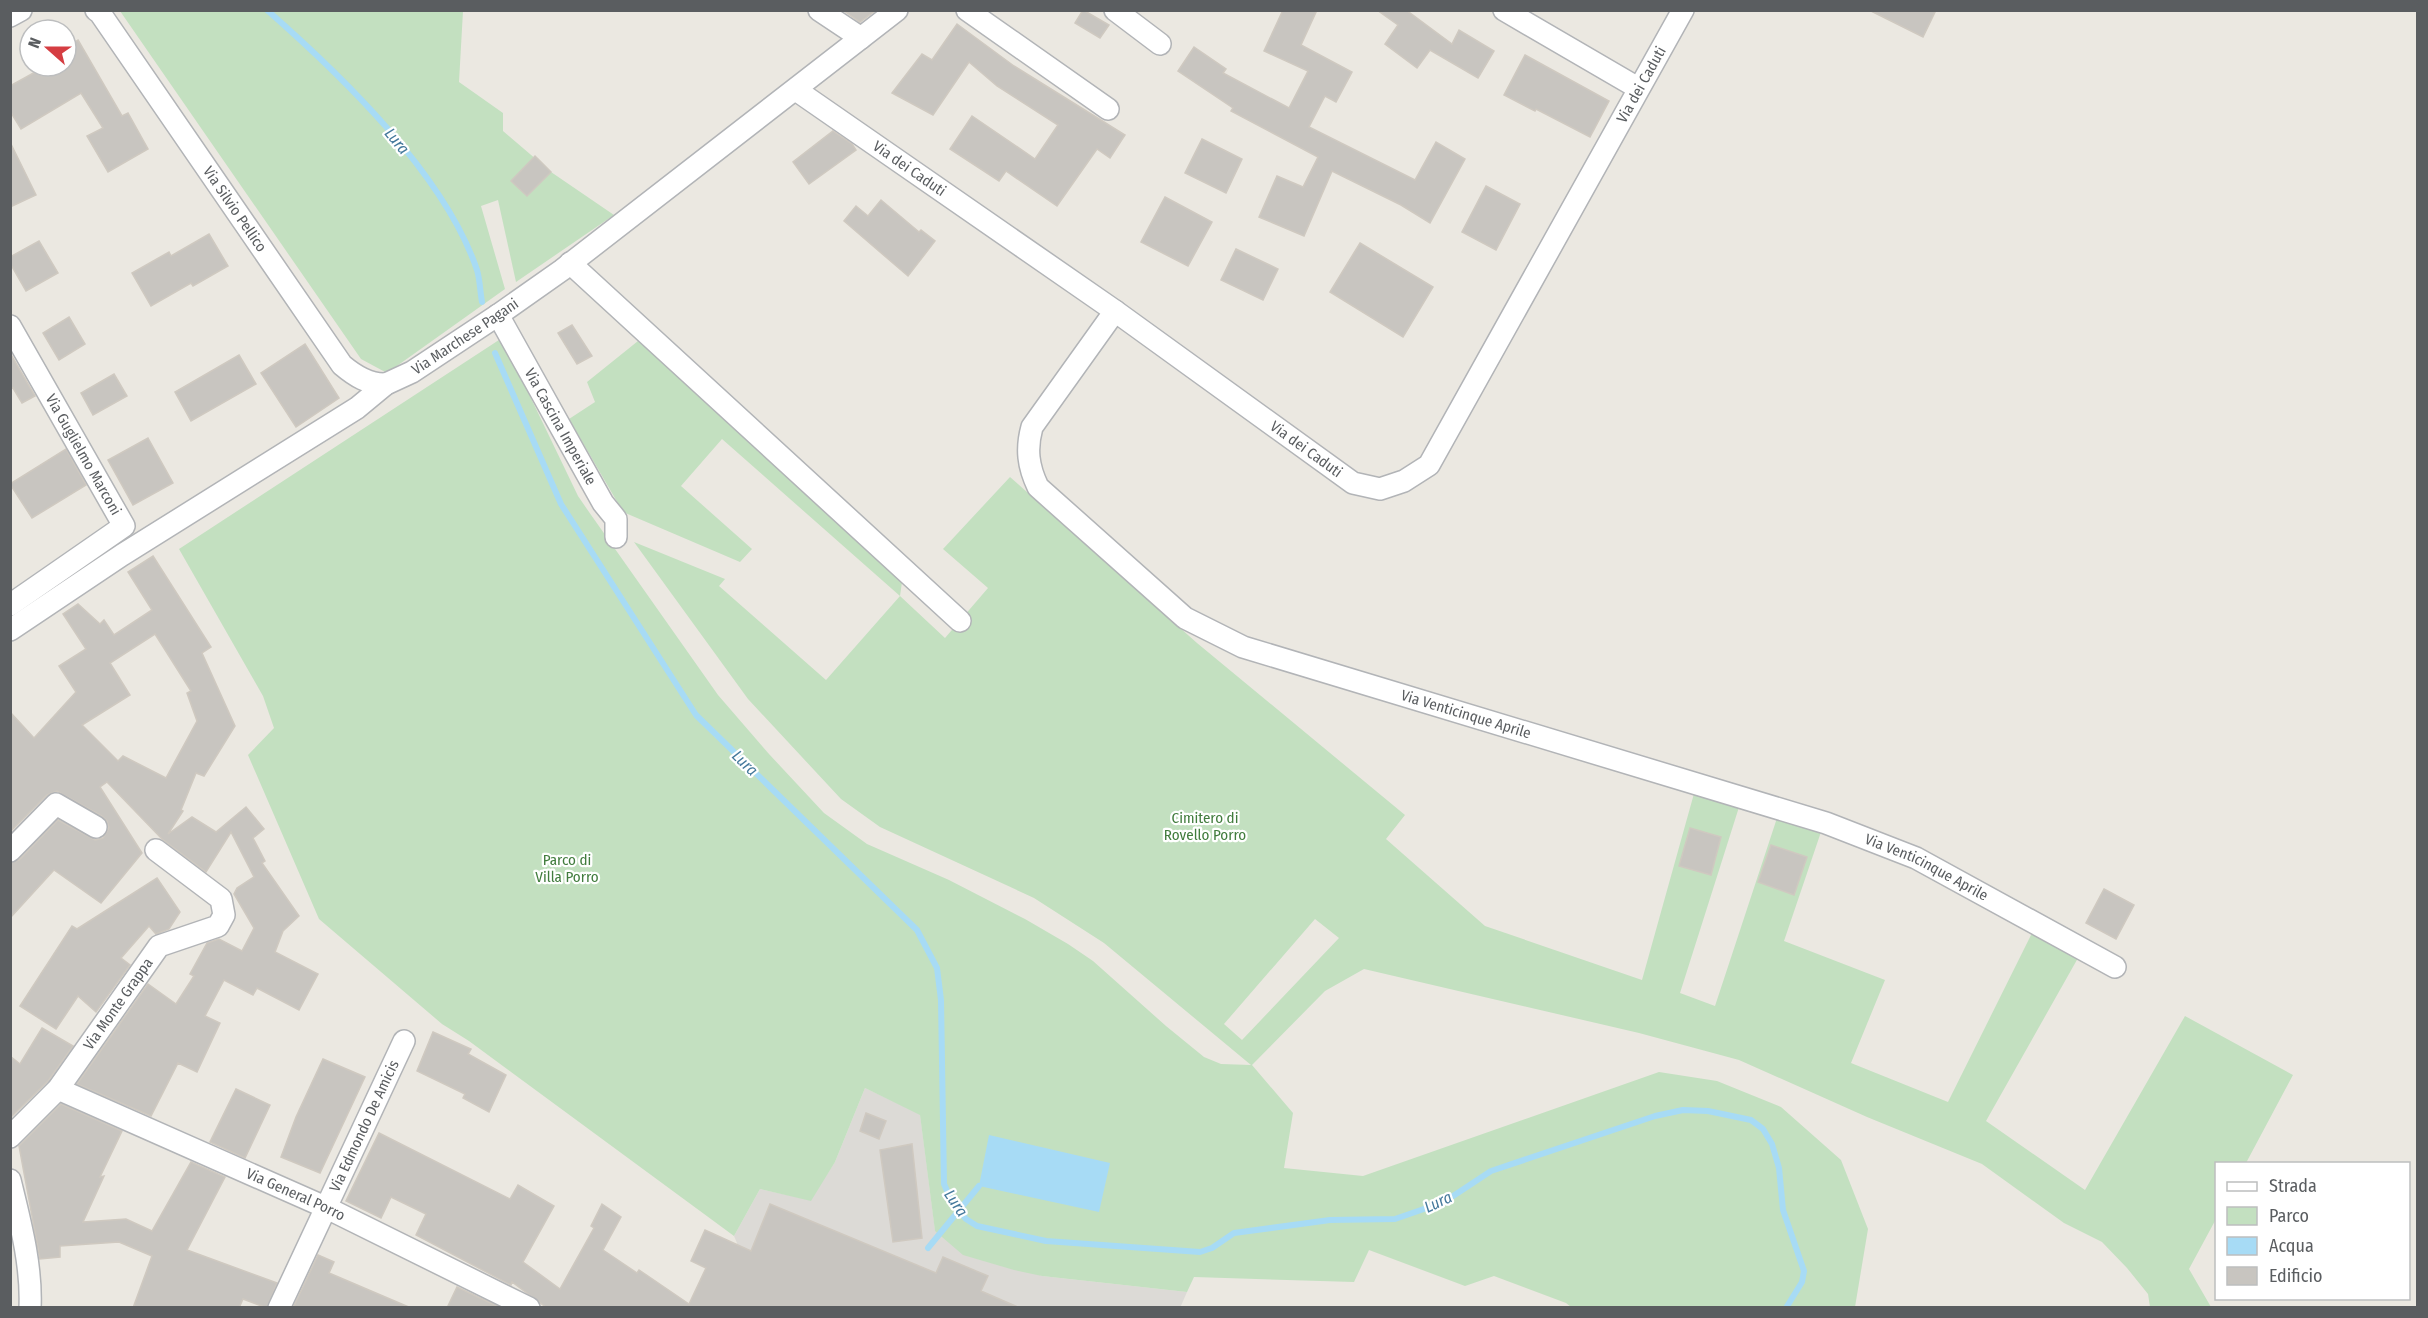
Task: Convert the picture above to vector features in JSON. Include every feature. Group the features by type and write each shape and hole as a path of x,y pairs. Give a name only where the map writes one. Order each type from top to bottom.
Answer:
{"street":[{"path":"10,16 21,10"},
{"path":"819,10 861,38"},
{"name":"Via Marchese Pagani","path":"10,630 122,555 357,408 386,384 412,372 498,315 570,263 897,10"},
{"path":"967,10 1108,109"},
{"path":"1115,10 1160,44"},
{"path":"1504,10 1638,88"},
{"name":"Via dei Caduti","path":"796,90 1115,311 1353,483 1380,489 1404,482 1429,465 1683,10"},
{"name":"Via Silvio Pellico","path":"98,12 342,365 362,379 386,384"},
{"path":"570,263 960,621"},
{"name":"Via Venticinque Aprile","path":"1115,311 1032,427 1028,442 1028,459 1038,487 1185,618 1243,646 1826,823 1916,858 2115,967"},
{"name":"Via Cascina Imperiale","path":"498,315 603,502 616,519 616,537"},
{"name":"Via Guglielmo Marconi","path":"10,326 124,526 10,605"},
{"path":"10,851 56,804 96,826"},
{"name":"Via Monte Grappa","path":"10,1137 58,1089 159,946 219,926 224,915 221,899 156,850"},
{"name":"Via Edmondo De Amicis","path":"279,1308 404,1041"},
{"name":"Via General Porro","path":"58,1089 325,1207 529,1308"},
{"path":"10,1180 26,1252 31,1293 30,1308"}],"shaded area":[{"path":"865,1088 920,1114 935,1230 1042,1276 1187,1292 1180,1308 709,1308 737,1243 734,1236 760,1189 810,1200 835,1162"}],"green space":[{"path":"120,11 463,11 459,82 503,113 503,131 551,172 614,215 516,282 498,200 481,206 505,289 387,373 361,359"},
{"path":"502,338 578,496 718,695 824,813 867,844 949,880 1068,944 1093,961 1204,1057 1221,1064 1251,1065 1104,943 1034,898 880,827 841,799 748,699 634,542 725,579 719,586 826,680 900,596 945,638 988,588 943,549 1010,477 1197,643 1405,815 1386,839 1485,926 1642,980 1695,790 1740,804 1680,993 1715,1006 1778,815 1822,829 1784,941 1885,980 1851,1063 1948,1102 2035,927 2078,958 1986,1121 2085,1190 2185,1016 2293,1075 2247,1162 2215,1162 2215,1221 2189,1269 2211,1307 2150,1307 2148,1294 2102,1242 2064,1223 1982,1164 1867,1117 1739,1060 1639,1033 1364,969 1325,991 1252,1065 1293,1113 1284,1168 1363,1176 1659,1072 1717,1081 1781,1107 1841,1160 1868,1229 1855,1307 1571,1307 1566,1303 1494,1276 1465,1286 1369,1250 1354,1282 1194,1277 1187,1292 1042,1276 1014,1270 963,1255 935,1231 920,1115 865,1088 835,1162 811,1201 760,1189 734,1236 469,1041 442,1024 319,919 248,755 274,728 263,696 179,549","holes":["1315,919 1339,938 1242,1040 1224,1024"]},
{"path":"638,341 900,569 902,582 900,596 722,439 681,486 752,549 740,562 623,512 569,419 595,402 587,382"}],"water":[{"path":"989,1135 1110,1163 1099,1212 979,1186"}],"building":[{"path":"843,10 876,10 860,22"},
{"path":"1083,10 1109,25 1100,38 1075,23"},
{"path":"1283,10 1317,10 1301,45 1352,72 1336,102 1325,96 1309,127 1415,180 1436,142 1465,159 1430,223 1401,205 1332,171 1304,236 1259,217 1277,176 1303,187 1318,157 1231,111 1233,108 1178,71 1194,47 1226,69 1223,73 1289,108 1308,71 1264,51"},
{"path":"1377,10 1406,10 1452,44 1459,30 1494,51 1478,78 1430,50 1417,68 1385,44 1398,25"},
{"path":"1869,10 1936,10 1923,37"},
{"path":"957,24 1014,66 1125,135 1110,158 1097,149 1057,206 1006,171 999,181 950,149 972,116 1035,159 1058,125 997,86 969,62 933,115 892,93 922,54 932,60"},
{"path":"78,40 122,116 128,113 148,149 108,172 87,136 103,128 81,93 21,129 10,111 10,86 24,78 78,78"},
{"path":"1525,55 1609,101 1590,137 1504,95"},
{"path":"833,131 852,144 856,150 809,184 793,162"},
{"path":"1202,139 1242,159 1226,193 1185,173"},
{"path":"10,142 36,195 10,207"},
{"path":"535,156 551,172 527,196 511,181"},
{"path":"1486,186 1520,204 1496,250 1462,232"},
{"path":"1165,197 1212,222 1188,266 1141,242"},
{"path":"881,200 919,232 921,230 935,241 908,276 844,221 856,206 868,216"},
{"path":"209,234 228,266 193,286 191,283 151,306 132,273 169,252 171,256"},
{"path":"39,241 58,273 26,291 10,263 10,257"},
{"path":"1360,243 1433,287 1403,337 1330,292"},
{"path":"1236,249 1278,269 1263,300 1221,280"},
{"path":"69,317 85,344 59,360 43,333"},
{"path":"572,325 592,356 577,364 558,333"},
{"path":"305,344 339,398 296,427 261,373"},
{"path":"10,353 35,396 22,403 13,388 10,389"},
{"path":"239,355 256,384 191,421 175,392"},
{"path":"114,374 127,396 93,415 81,393"},
{"path":"148,438 173,483 133,505 108,460"},
{"path":"66,449 86,485 32,518 10,484"},
{"path":"153,556 211,647 202,653 235,726 204,776 196,773 181,810 183,811 168,834 192,817 216,832 246,807 264,829 253,838 265,861 262,863 299,916 283,931 275,952 318,974 299,1010 257,988 253,995 224,980 205,1016 220,1023 197,1072 178,1063 151,1116 77,1084 148,984 176,1004 194,976 190,974 207,943 219,939 242,951 254,928 234,894 237,888 254,877 231,832 206,872 162,839 107,782 100,787 142,853 101,903 54,870 10,918 10,863 19,860 58,820 95,840 103,838 109,828 102,816 57,791 47,795 10,832 10,712 34,738 76,692 59,666 86,649 63,614 78,604 100,624 104,620 114,635 152,610 128,572","holes":["155,634 191,691 187,693 197,721 166,778 123,756 118,761 82,725 130,695 110,663"]},
{"path":"1690,828 1721,837 1711,875 1679,866"},
{"path":"1771,845 1807,857 1794,895 1758,882"},
{"path":"157,878 180,912 169,929 156,934 149,926 121,958 130,965 96,1012 78,996 56,1029 20,1006 72,926 77,929"},
{"path":"2104,889 2134,905 2116,939 2086,923"},
{"path":"42,1028 73,1046 48,1081 10,1118 10,1056 20,1064"},
{"path":"433,1032 471,1049 468,1054 506,1075 489,1112 463,1098 465,1094 417,1071"},
{"path":"323,1059 365,1077 320,1173 281,1157 296,1117"},
{"path":"236,1089 270,1105 245,1158 210,1142"},
{"path":"61,1104 122,1131 100,1177 104,1176 83,1222 126,1219 152,1231 191,1162 225,1177 187,1250 277,1283 267,1308 243,1299 239,1308 133,1308 152,1256 119,1242 60,1246 60,1257 40,1259 19,1146"},
{"path":"866,1113 886,1121 879,1139 860,1131"},
{"path":"379,1133 510,1199 518,1185 554,1206 523,1262 560,1289 594,1228 591,1226 602,1204 621,1217 603,1250 637,1273 639,1270 689,1304 706,1268 691,1261 705,1230 751,1251 770,1204 936,1273 943,1257 988,1276 981,1291 1020,1308 547,1308 512,1282 511,1285 416,1235 426,1214 391,1197 381,1218 346,1201"},
{"path":"912,1144 922,1238 893,1242 880,1150"},
{"path":"318,1255 334,1262 329,1273 411,1308 293,1308"},
{"path":"457,1287 499,1307 447,1308"}],"waterway":[{"name":"Lura","path":"267,10 358,96 416,163 462,234 477,270 482,302"},
{"name":"Lura","path":"495,353 561,504 696,715 917,930 937,968 941,1000 944,1184 952,1202 966,1219 977,1226 1046,1241 1200,1252 1212,1248 1234,1233 1330,1220 1395,1219 1444,1202 1491,1171 1655,1116 1683,1110 1708,1111 1751,1120 1763,1129 1772,1144 1779,1168 1783,1210 1804,1271 1802,1282 1786,1308"},
{"path":"928,1248 979,1186"}],"park label":[{"name":"Cimitero di Rovello Porro","path":"1205,826"},
{"name":"Parco di Villa Porro","path":"567,868"}]}
